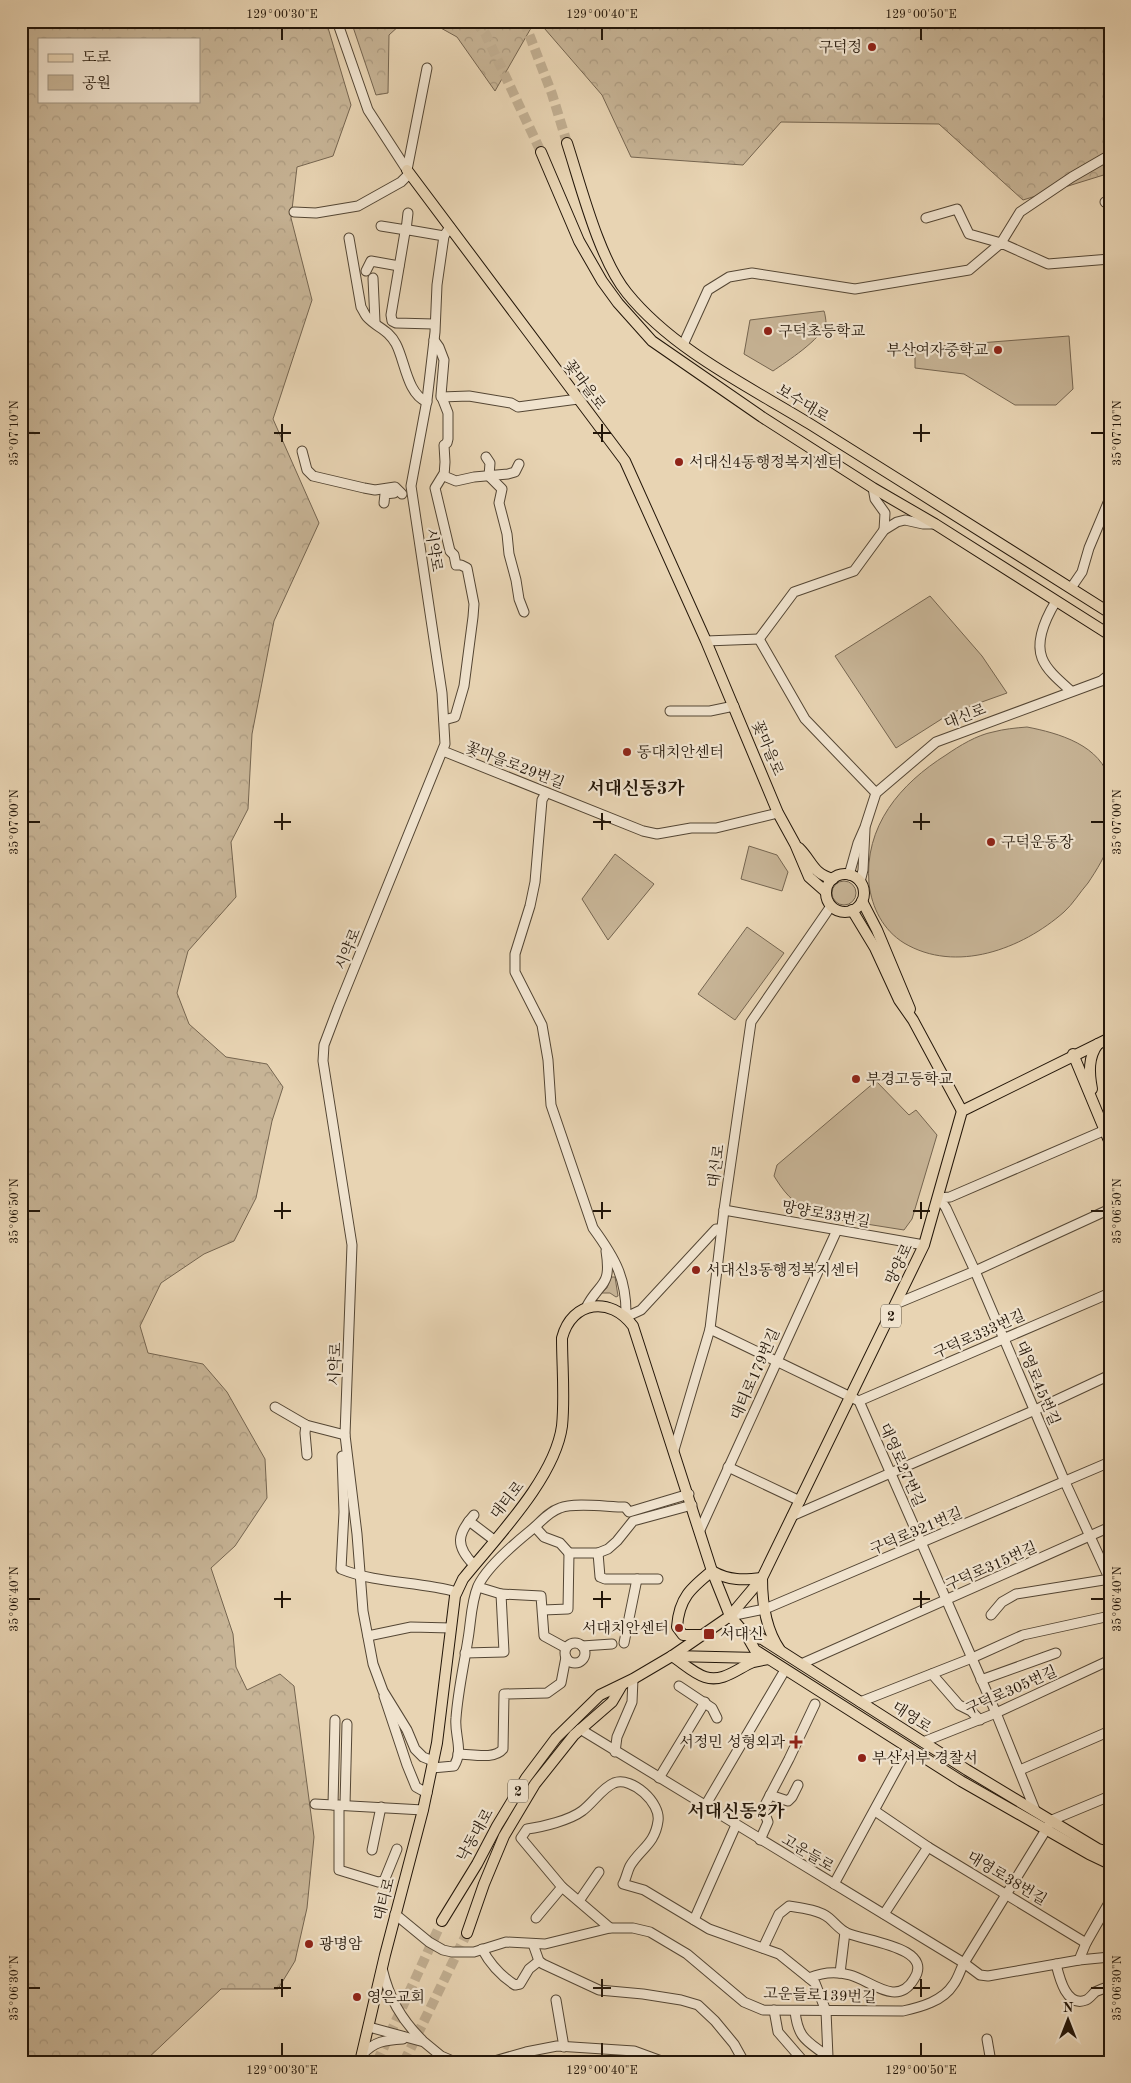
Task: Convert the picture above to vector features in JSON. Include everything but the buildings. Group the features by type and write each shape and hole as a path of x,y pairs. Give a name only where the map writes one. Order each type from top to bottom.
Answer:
{"main road":[{"name":"보수대로","path":"567,143 613,271 626,292 661,329 683,346 1110,613"},
{"path":"541,152 579,241 602,281 618,303 652,341 762,417 1110,635"},
{"name":"꽃마을로","path":"408,172 447,232 625,461 706,641 778,813 795,844 809,877 826,892 826,897 831,906"},
{"name":"꽃마을로","path":"795,844 804,853 815,870 823,876 832,879"},
{"path":"826,892 832,879 844,874 860,882 863,895 862,901 877,930 913,1020 962,1111 1073,1054 1110,1038"},
{"path":"831,906 838,911 845,912 852,910 862,901"},
{"path":"852,910 875,948 899,1000 913,1020"},
{"path":"1094,1105 1090,1068 1092,1054 1100,1042"},
{"path":"1073,1054 1094,1105 1107,1129 1110,1143"},
{"name":"망양로","path":"730,1616 762,1578 792,1516 855,1399 924,1245 939,1198 962,1111"},
{"path":"586,1308 598,1306 609,1308 626,1316 638,1337 712,1571 730,1616"},
{"name":"대티로","path":"360,2059 427,1793 437,1743 457,1592 463,1578 538,1486 555,1451 562,1426 562,1338 565,1328 575,1313 586,1308"},
{"path":"712,1571 721,1576 738,1580 762,1578 765,1609 773,1637 782,1653"},
{"path":"702,1635 683,1635 678,1627 678,1620 683,1600 689,1590 712,1571"},
{"name":"낙동대로","path":"442,1920 540,1758 556,1738 600,1695 622,1685 672,1656 730,1616"},
{"name":"대영로","path":"730,1616 747,1636 755,1650 784,1670 908,1748 1046,1830 1100,1861 1110,1864"},
{"name":"대영로","path":"747,1636 762,1640 923,1742 1098,1849 1110,1852"},
{"path":"672,1656 768,1659"},
{"path":"672,1656 693,1671 713,1678 734,1673 752,1663 768,1659"},
{"name":"낙동대로","path":"467,1933 484,1884 504,1836 535,1784 580,1730 612,1702 622,1685"}],"street":[{"name":"꽃마을로","path":"337,21 368,110 408,172"},
{"path":"294,212 316,213 358,206 401,182 408,172 426,68"},
{"path":"683,346 708,290 729,277 752,273 855,290 969,270 1002,243 1020,212 1072,177 1110,155"},
{"path":"926,218 957,209 969,234 1002,243 1048,264 1110,259"},
{"path":"408,213 391,315 392,321 434,324"},
{"path":"381,226 406,230 447,232"},
{"name":"시약로","path":"432,1765 415,1749 407,1730 383,1690 373,1664 368,1636 342,1435 352,1245 323,1061 324,1045 443,751 445,739 442,693 407,492 426,402 434,340 437,285 447,232"},
{"path":"349,238 361,307 367,317 389,333 396,344 406,374 419,398 426,402"},
{"path":"366,271 371,260 399,266"},
{"path":"373,278 375,322"},
{"path":"434,340 444,360 441,397 448,413 448,439 444,445 445,462 443,475 435,491 449,549 454,555 456,565 467,568 474,604 464,686 455,717 444,720"},
{"path":"441,397 469,396 511,403 518,407 578,399"},
{"path":"302,451 307,470 313,476 375,490 395,487 407,492"},
{"path":"486,457 490,463 489,476"},
{"path":"443,475 456,481 508,474 515,472 519,464"},
{"path":"489,476 502,488 499,503 507,534 509,554 519,599 524,612"},
{"path":"873,488 875,499 885,513 884,530"},
{"path":"384,503 383,495 386,493 407,492"},
{"path":"1071,588 1082,572 1089,548 1110,498"},
{"path":"759,639 794,592 854,571 884,530 897,522 905,520 923,524 935,524"},
{"path":"468,578 472,575 471,563"},
{"path":"1056,601 1050,611 1040,638 1042,658 1051,672 1071,691"},
{"path":"706,641 759,639"},
{"path":"759,639 805,719 876,793 849,875"},
{"name":"대신로","path":"876,793 936,742 1071,691 1105,681 1110,674"},
{"path":"670,711 710,711 734,706"},
{"name":"꽃마을로29번길","path":"443,751 643,831 657,834 691,828 716,828 778,813"},
{"path":"546,793 542,800 535,882 530,906 515,954 515,972 542,1026 551,1105 593,1228 620,1271 626,1298 626,1316 641,1310 716,1230 721,1229"},
{"path":"860,882 863,870 865,827"},
{"name":"대신로","path":"674,1450 710,1329 721,1229 751,1022 831,906"},
{"path":"939,1198 950,1196 1107,1129"},
{"name":"대영로45번길","path":"939,1198 946,1208 975,1271 1065,1482 1110,1579"},
{"path":"898,1303 975,1271 1110,1209"},
{"name":"망양로33번길","path":"724,1210 924,1245"},
{"name":"대티로179번길","path":"700,1530 837,1230"},
{"path":"586,1308 591,1298 605,1284 607,1277 606,1246"},
{"name":"구덕로333번길","path":"855,1399 1110,1293"},
{"path":"710,1329 855,1399"},
{"path":"792,1516 1035,1410 1110,1375"},
{"name":"대영로27번길","path":"855,1399 891,1473 947,1600 1020,1770 1035,1810"},
{"path":"275,1407 306,1425 342,1435 344,1545 341,1569 360,1577 437,1587 457,1592"},
{"path":"306,1425 307,1455"},
{"name":"구덕로321번길","path":"730,1616 765,1609 1110,1462"},
{"path":"728,1467 800,1501"},
{"path":"432,1765 454,1766 458,1759 455,1720 474,1598 478,1587 487,1573 517,1541 549,1513 560,1507 625,1508 629,1512 690,1499"},
{"path":"568,1553 598,1553 608,1549 633,1521 690,1499"},
{"path":"474,1565 465,1556 461,1548 462,1533 472,1518 494,1540"},
{"path":"535,1527 544,1537 560,1543 568,1553 568,1609 543,1610"},
{"name":"구덕로315번길","path":"801,1664 1110,1528"},
{"path":"598,1553 600,1577 605,1579 658,1579"},
{"path":"624,1643 638,1579"},
{"path":"991,1615 1002,1602 1016,1594 1110,1579"},
{"path":"478,1587 501,1594 541,1596 544,1636 566,1653 571,1662 581,1661 585,1655 582,1646"},
{"path":"465,1653 504,1652 501,1594"},
{"path":"860,1702 972,1658 1023,1635 1110,1616"},
{"path":"368,1636 411,1626 451,1628"},
{"path":"458,1754 493,1756 503,1750 504,1694 547,1693 561,1682 566,1653 574,1643 582,1646 612,1644"},
{"path":"982,1680 1056,1653"},
{"name":"구덕로305번길","path":"923,1742 996,1713 1110,1660"},
{"path":"705,1806 784,1670"},
{"path":"932,1674 959,1704 971,1711 980,1720"},
{"path":"615,1752 617,1737 632,1702 633,1679"},
{"path":"679,1686 705,1702 712,1708 717,1718"},
{"name":"시약로","path":"383,1690 385,1702 416,1787 427,1793"},
{"path":"659,1778 705,1702"},
{"path":"760,1840 768,1822 764,1812 770,1795 815,1704"},
{"path":"335,1720 339,1805 339,1870 378,1882 384,1882 397,1849"},
{"path":"339,1805 347,1724"},
{"name":"고운들로","path":"580,1730 884,1914 964,1963 980,1975 988,1976 1078,1960 1110,1957"},
{"path":"1020,1770 1110,1731"},
{"path":"834,1884 908,1748"},
{"path":"610,1928 562,1887 521,1838 528,1829 542,1827 581,1812 615,1782 626,1783 652,1801 656,1807 658,1821 652,1842 631,1866 623,1884 644,1890 709,1929 779,1954 815,1983 826,2011 827,2060"},
{"path":"770,1795 788,1801 798,1785"},
{"path":"1052,1820 1110,1796"},
{"path":"315,1804 423,1810"},
{"path":"372,1850 381,1807"},
{"name":"대영로38번길","path":"875,1811 928,1847 1086,1943"},
{"name":"고운들로139번길","path":"396,1914 413,1930 443,1950 467,1952 482,1950 500,1943 549,1943 610,1928 633,1928 656,1934 686,1954 744,2002 763,2010 903,2011 923,2006 939,1998 953,1986 964,1963 1052,1820"},
{"path":"694,1920 736,1825"},
{"path":"884,1914 928,1847"},
{"path":"579,1902 599,1872"},
{"path":"536,1918 562,1887"},
{"path":"1078,1960 1110,1901"},
{"path":"763,1948 779,1914 789,1906 807,1909 828,1916 845,1932 896,1947 912,1955 917,1962 918,1971 915,1979 908,1987 888,1992 851,1975 840,1973 831,1972 809,1978"},
{"path":"840,1973 845,1932"},
{"path":"533,1944 540,1961 554,1970 599,1990 681,2000 698,2006 715,2021 734,2044 744,2062"},
{"path":"482,1950 490,1963 505,1979 515,1985 520,1984 530,1969 540,1961"},
{"path":"1056,1964 1062,1986 1068,1995 1077,2000 1085,2000 1096,1992 1110,1986"},
{"path":"382,1968 386,1986 396,2008 407,2025 442,2056 455,2062"},
{"path":"556,2000 564,2047"},
{"path":"774,2010 778,2032 804,2062"},
{"path":"795,2011 796,2026 806,2041 827,2060"},
{"path":"369,2027 424,2042"},
{"path":"360,2059 368,2048 380,2042 411,2038"},
{"path":"988,2039 991,2062"},
{"path":"491,2062 526,2052 564,2047 634,2051 664,2062"}],"green space":[{"path":"21,21 326,21 351,105 333,156 297,167 291,218 312,300 273,419 319,523 274,621 252,734 248,809 231,842 236,897 188,951 177,993 189,1024 226,1057 267,1064 283,1087 272,1121 256,1198 234,1241 204,1254 161,1283 140,1326 148,1353 203,1364 227,1392 265,1459 267,1498 235,1546 211,1568 233,1634 236,1667 247,1690 280,1674 294,1686 314,1837 307,1908 295,1961 278,1989 221,1989 144,2062 21,2062"},
{"path":"351,21 535,21 495,91 457,37 439,27 422,22 401,24 389,35 388,93 376,95"},
{"path":"538,21 1110,21 1110,173 1023,200 939,124 781,122 743,165 631,157 602,95"},
{"path":"824,311 826,323 818,336 803,350 773,371 744,354 750,320"},
{"path":"1069,336 1073,389 1056,405 1015,405 964,374 915,368 915,348"},
{"path":"930,596 982,656 1007,693 951,713 896,748 835,656"},
{"name":"구덕운동장","path":"1027,727 1065,737 1077,743 1098,759 1105,769 1111,786 1110,836 1109,845 1098,868 1064,912 1029,937 1009,946 988,953 966,957 924,952 904,943 884,925 873,902 869,884 869,863 872,843 888,809 900,793 929,766 962,745 987,733"},
{"path":"749,846 777,855 788,872 782,891 741,879"},
{"path":"615,854 654,884 608,940 582,899"},
{"path":"844,881 853,884 856,893 853,902 844,905 835,902 832,893 835,884"},
{"path":"747,927 784,953 735,1020 698,994"},
{"path":"876,1081 909,1115 916,1110 937,1135 912,1219 904,1230 841,1220 830,1208 812,1209 804,1207 789,1196 774,1176 777,1165"},
{"path":"611,1277 615,1277 618,1296 616,1297 610,1293 601,1293 607,1288"}],"tunnel":[{"path":"475,21 485,33 541,152"},
{"path":"524,21 552,94 567,143"},
{"path":"377,2062 442,1921"},
{"path":"404,2062 467,1933"}],"place":[{"name":"구덕정","path":"872,47"},
{"name":"구덕초등학교","path":"768,331"},
{"name":"부산여자중학교","path":"998,350"},
{"name":"서대신4동행정복지센터","path":"679,462"},
{"name":"동대치안센터","path":"627,752"},
{"name":"구덕운동장","path":"991,842"},
{"name":"부경고등학교","path":"856,1079"},
{"name":"서대신3동행정복지센터","path":"696,1270"},
{"name":"서대치안센터","path":"679,1628"},
{"name":"서대신","path":"709,1634"},
{"name":"서정민 성형외과","path":"796,1742"},
{"name":"부산서부 경찰서","path":"862,1758"},
{"name":"광명암","path":"309,1944"},
{"name":"영은교회","path":"357,1997"}],"district":[{"name":"서대신동3가","path":"636,788"},
{"name":"서대신동2가","path":"736,1811"}]}
